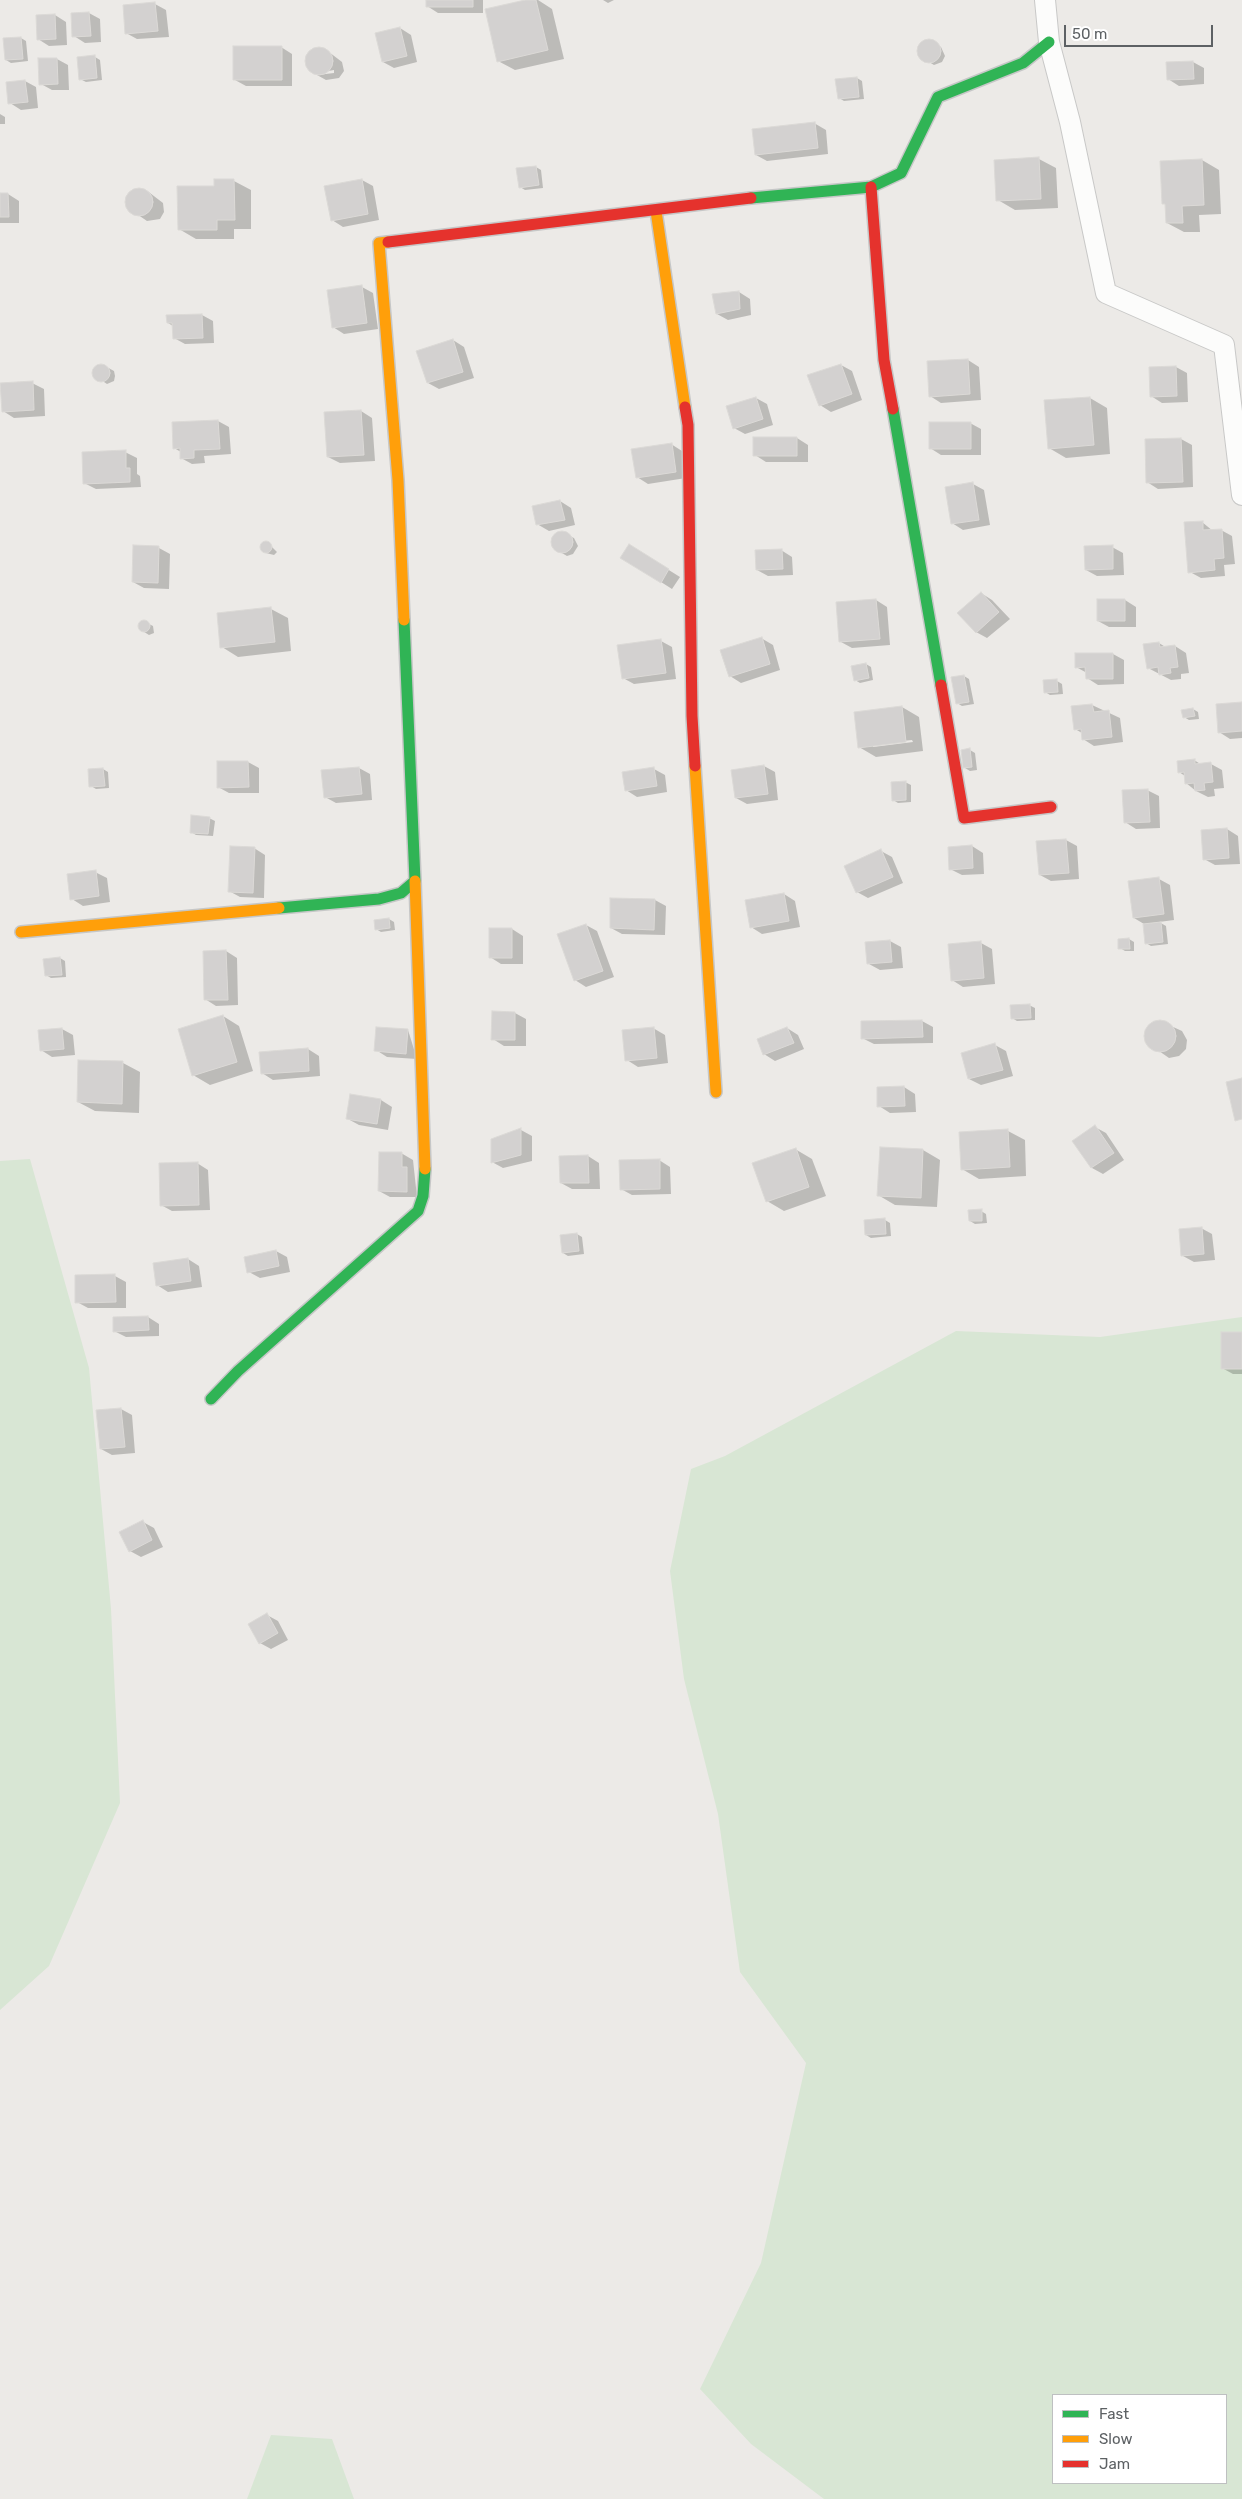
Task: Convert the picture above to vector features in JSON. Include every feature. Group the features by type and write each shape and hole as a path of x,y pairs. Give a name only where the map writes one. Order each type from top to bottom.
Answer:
{"street":[{"path":"1045,0 1049,42 1070,122 1106,293 1224,345 1242,495"},
{"path":"211,1399 238,1371 418,1211 425,1177 398,480 379,243 760,197 871,188 901,173 938,97 1023,64 1049,42"},
{"path":"871,188 884,360 964,818 1051,806"},
{"path":"656,211 688,424 692,716 716,1092"},
{"path":"21,932 379,899 401,893 415,881"}],"green space":[{"path":"30,1159 89,1368 111,1609 120,1803 49,1966 0,2010 0,1161"},
{"path":"1242,1317 1242,2499 824,2499 751,2444 700,2389 761,2263 806,2063 740,1972 718,1814 684,1679 670,1571 691,1469 725,1456 956,1331 1100,1337"},
{"path":"271,2435 332,2439 354,2499 247,2499"}],"building":[{"path":"426,0 473,0 473,7 426,7"},
{"path":"525,0 536,0 548,50 497,62 485,9"},
{"path":"155,2 158,31 125,34 123,5"},
{"path":"89,12 91,36 72,37 71,13"},
{"path":"55,14 56,39 37,40 36,15"},
{"path":"400,27 407,56 382,62 375,33"},
{"path":"21,37 23,59 5,60 3,38"},
{"path":"929,39 937,43 941,51 937,59 929,63 921,59 917,51 921,43"},
{"path":"233,46 282,46 282,80 233,80"},
{"path":"319,47 329,51 333,61 329,71 319,75 309,71 305,61 309,51"},
{"path":"95,55 97,78 79,80 77,57"},
{"path":"38,58 57,58 58,84 39,85"},
{"path":"1193,61 1194,79 1167,80 1166,62"},
{"path":"857,77 859,97 838,99 835,79"},
{"path":"25,80 28,102 8,104 6,82"},
{"path":"815,122 818,148 755,155 752,129"},
{"path":"1039,157 1041,199 996,201 994,160"},
{"path":"1202,159 1204,205 1182,206 1183,223 1166,223 1165,204 1162,204 1160,161"},
{"path":"536,166 539,185 519,188 516,168"},
{"path":"214,179 234,179 235,220 217,220 217,230 178,230 177,186 214,186"},
{"path":"362,179 368,214 331,221 324,186"},
{"path":"139,188 149,192 153,202 149,212 139,216 129,212 125,202 129,192"},
{"path":"0,193 8,193 9,217 0,217"},
{"path":"362,285 367,323 332,328 327,290"},
{"path":"739,291 740,309 716,314 712,294"},
{"path":"202,314 203,338 173,339 172,323 167,323 166,315"},
{"path":"453,339 463,372 427,383 416,351"},
{"path":"968,359 970,394 929,397 927,361"},
{"path":"101,364 107,367 110,373 107,379 101,382 95,379 92,373 95,367"},
{"path":"841,364 852,394 819,406 807,375"},
{"path":"1176,366 1177,396 1150,397 1149,367"},
{"path":"33,381 34,410 2,412 0,383"},
{"path":"756,397 763,419 733,429 726,406"},
{"path":"1090,397 1094,445 1048,449 1044,400"},
{"path":"361,410 364,455 327,457 324,412"},
{"path":"218,420 220,449 194,450 194,458 180,459 180,448 173,449 172,422"},
{"path":"929,422 971,422 971,449 929,449"},
{"path":"753,437 797,437 797,456 753,456"},
{"path":"1181,438 1183,482 1146,483 1145,439"},
{"path":"672,443 676,472 636,478 631,449"},
{"path":"126,450 126,468 130,468 130,482 83,484 82,452"},
{"path":"973,482 979,520 951,524 945,487"},
{"path":"560,500 565,520 536,525 532,506"},
{"path":"1203,521 1203,530 1222,529 1224,558 1214,559 1215,570 1188,573 1184,522"},
{"path":"562,531 570,534 573,542 570,550 562,553 554,550 551,542 554,534"},
{"path":"264,541 268,541 272,547 268,553 264,553 260,549 260,545"},
{"path":"629,544 669,569 661,583 620,558"},
{"path":"133,545 159,546 158,583 132,582"},
{"path":"1113,545 1113,569 1085,570 1084,546"},
{"path":"782,549 783,569 756,570 755,550"},
{"path":"981,592 999,612 976,633 957,613"},
{"path":"876,599 880,639 839,642 836,602"},
{"path":"1097,599 1125,599 1125,621 1097,621"},
{"path":"271,607 275,642 220,648 217,613"},
{"path":"142,620 146,620 150,626 146,632 142,632 138,628 138,624"},
{"path":"762,637 770,664 729,677 720,650"},
{"path":"661,639 666,673 622,679 617,645"},
{"path":"1159,642 1160,647 1175,645 1178,667 1170,668 1171,673 1159,675 1158,667 1147,669 1143,644"},
{"path":"1075,653 1113,653 1113,679 1086,679 1085,667 1075,668"},
{"path":"866,663 869,678 854,681 851,666"},
{"path":"964,675 969,702 956,704 951,677"},
{"path":"1057,679 1058,692 1044,693 1043,680"},
{"path":"1242,702 1242,731 1218,733 1216,704"},
{"path":"1092,704 1094,712 1109,710 1112,737 1082,740 1081,729 1074,730 1071,706"},
{"path":"902,706 906,742 858,748 854,712"},
{"path":"1193,708 1195,716 1183,718 1181,710"},
{"path":"970,748 972,767 963,768 961,750"},
{"path":"1195,759 1195,764 1211,762 1213,782 1204,783 1205,790 1195,791 1194,783 1185,784 1184,772 1178,773 1177,761"},
{"path":"217,761 248,761 249,787 217,788"},
{"path":"764,765 768,794 735,798 731,770"},
{"path":"359,767 362,794 324,798 321,770"},
{"path":"654,767 657,786 625,791 622,772"},
{"path":"103,768 105,786 89,787 88,769"},
{"path":"906,781 906,800 892,801 891,782"},
{"path":"1148,789 1150,822 1124,823 1122,790"},
{"path":"191,815 210,817 208,834 190,833"},
{"path":"1227,828 1229,858 1203,860 1201,830"},
{"path":"1066,839 1069,873 1039,875 1036,841"},
{"path":"972,845 973,868 949,870 948,847"},
{"path":"230,846 255,847 253,893 228,892"},
{"path":"881,849 893,877 856,893 844,866"},
{"path":"96,870 99,896 70,900 67,874"},
{"path":"1159,877 1164,914 1133,918 1128,881"},
{"path":"784,893 789,921 750,928 745,900"},
{"path":"610,898 655,899 654,930 610,928"},
{"path":"389,918 390,928 375,930 374,920"},
{"path":"1161,922 1163,942 1145,944 1143,924"},
{"path":"586,924 603,971 574,981 557,934"},
{"path":"489,928 512,928 512,958 489,958"},
{"path":"1129,938 1130,949 1118,949 1118,939"},
{"path":"890,940 892,962 867,964 865,942"},
{"path":"981,941 984,978 951,981 948,944"},
{"path":"226,950 228,1000 204,1000 203,951"},
{"path":"60,957 62,975 45,976 43,959"},
{"path":"1030,1004 1031,1018 1011,1019 1010,1005"},
{"path":"492,1011 515,1012 515,1040 491,1040"},
{"path":"223,1015 237,1062 192,1076 178,1029"},
{"path":"922,1020 923,1037 861,1039 861,1021"},
{"path":"1160,1020 1172,1024 1176,1036 1172,1048 1160,1052 1148,1048 1144,1036 1148,1024"},
{"path":"376,1027 408,1029 406,1054 374,1051"},
{"path":"654,1027 657,1058 625,1061 622,1030"},
{"path":"787,1027 794,1043 763,1055 757,1039"},
{"path":"62,1028 64,1049 40,1051 38,1030"},
{"path":"995,1043 1003,1070 968,1079 961,1053"},
{"path":"308,1048 309,1071 261,1074 259,1052"},
{"path":"78,1060 123,1061 122,1104 77,1102"},
{"path":"1242,1078 1242,1119 1235,1121 1226,1082"},
{"path":"904,1086 905,1106 877,1107 877,1087"},
{"path":"350,1094 381,1099 377,1124 346,1119"},
{"path":"1095,1125 1114,1153 1091,1168 1072,1141"},
{"path":"521,1128 521,1155 491,1163 491,1139"},
{"path":"1008,1129 1010,1167 961,1170 959,1132"},
{"path":"880,1147 923,1149 921,1198 877,1196"},
{"path":"796,1148 809,1187 766,1202 752,1163"},
{"path":"379,1152 402,1152 402,1167 407,1167 407,1192 378,1191"},
{"path":"588,1155 589,1183 560,1183 559,1156"},
{"path":"660,1159 660,1189 620,1190 619,1160"},
{"path":"198,1162 199,1205 160,1206 159,1163"},
{"path":"982,1209 982,1221 969,1221 968,1210"},
{"path":"885,1218 886,1234 865,1235 864,1220"},
{"path":"1202,1227 1204,1254 1181,1256 1179,1229"},
{"path":"577,1233 579,1251 562,1253 560,1235"},
{"path":"276,1250 279,1266 247,1273 244,1257"},
{"path":"188,1258 191,1281 156,1286 153,1263"},
{"path":"115,1274 116,1302 75,1303 75,1275"},
{"path":"148,1316 149,1330 113,1332 113,1317"},
{"path":"1221,1332 1242,1332 1242,1369 1221,1369"},
{"path":"121,1408 125,1447 100,1449 96,1410"},
{"path":"143,1520 152,1540 129,1552 119,1532"},
{"path":"267,1613 278,1633 259,1644 248,1624"}],"traffic: fast":[{"path":"751,198 871,187 901,173 938,97 1023,63 1049,42"},
{"path":"893,409 941,685"},
{"path":"279,908 379,899 401,893 415,881 404,620"},
{"path":"211,1399 238,1371 418,1211 423,1196 425,1169"}],"traffic: slow":[{"path":"656,211 685,407"},
{"path":"388,242 379,243 398,480 404,620"},
{"path":"695,766 716,1092"},
{"path":"415,881 425,1169"},
{"path":"21,932 279,908"}],"traffic: jam":[{"path":"871,187 884,360 893,409"},
{"path":"388,242 751,198"},
{"path":"685,407 688,425 692,716 695,766"},
{"path":"941,685 964,818 1051,807"}]}
